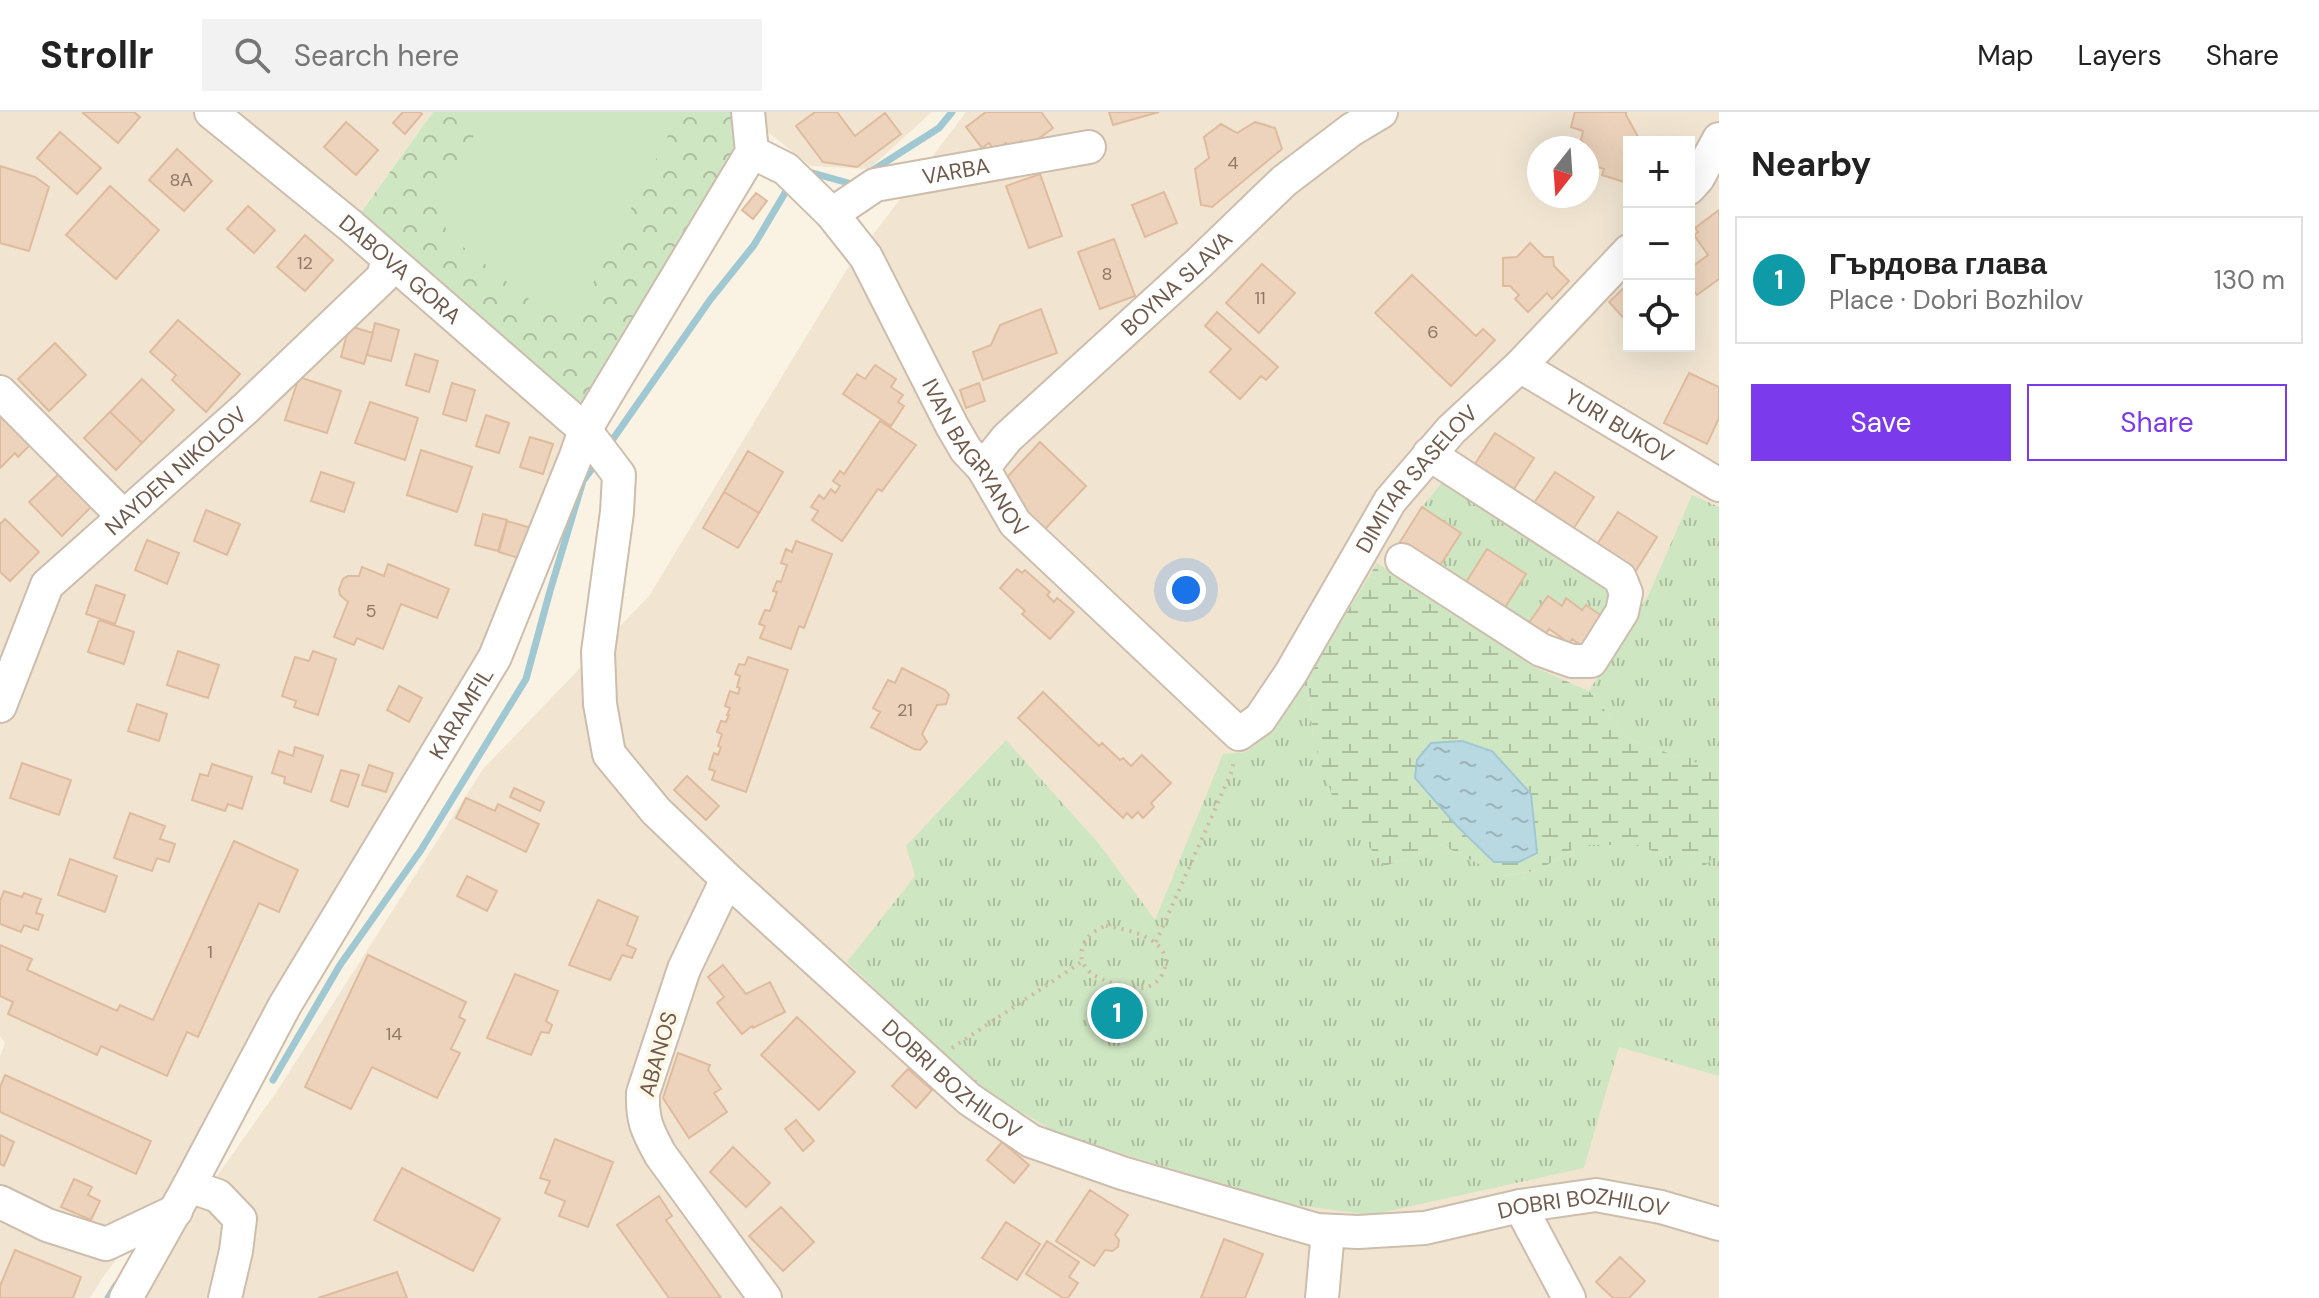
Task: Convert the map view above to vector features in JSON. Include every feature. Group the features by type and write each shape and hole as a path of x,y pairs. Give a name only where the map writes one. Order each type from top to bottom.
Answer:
{"street":[{"name":"DABOVA GORA","path":"211,112 351,226 585,430"},
{"path":"748,112 752,152"},
{"name":"BOYNA SLAVA","path":"983,468 1007,438 1284,181 1351,130 1381,112"},
{"path":"1695,181 1719,139"},
{"name":"VARBA","path":"821,203 875,185 1089,147"},
{"name":"IVAN BAGRYANOV","path":"752,152 786,169 821,203 866,257 952,426 966,450 983,468 1015,523 1239,734"},
{"name":"KARAMFIL","path":"126,1298 183,1198 285,1005 495,657 585,430 752,152"},
{"name":"DIMITAR SASELOV","path":"1239,734 1260,719 1291,673 1390,501 1451,430 1520,366 1623,257"},
{"name":"NAYDEN NIKOLOV","path":"0,706 47,585 246,408 383,277 388,259"},
{"name":"YURI BUKOV","path":"1520,366 1719,485"},
{"path":"0,392 123,516"},
{"name":"DOBRI BOZHILOV","path":"585,430 619,475 598,652 600,704 609,754 656,811 969,1099 1031,1141 1122,1173 1317,1230 1358,1232 1425,1228 1520,1206 1596,1195 1661,1207 1719,1224"},
{"path":"1402,560 1541,650 1572,661 1591,661 1622,612 1626,593 1620,578 1429,454"},
{"name":"ABANOS","path":"727,879 684,969 643,1093 642,1114 660,1154 765,1298"},
{"path":"106,1244 183,1198 218,1196 240,1219 225,1298"},
{"path":"0,1202 47,1225 106,1244 146,1262"},
{"path":"1520,1206 1569,1298"},
{"path":"1322,1298 1328,1231"}],"path":[{"path":"1156,942 1231,773 1239,734"},
{"path":"1106,926 1156,942 1165,960 1159,979 1141,989 1100,978 1091,973 1083,961 1083,945 1088,936 1106,926"},
{"path":"934,1067 956,1043 1083,961"}],"shaded area":[{"path":"0,112 433,112 362,210 398,239 396,286 563,434 570,444 527,571 284,1038 90,1298 0,1298 0,1056 5,1043 0,1036"},
{"path":"742,112 932,112 869,169 811,166"},
{"path":"966,112 1719,112 1719,1298 131,1298 279,1088 483,769 649,596 847,269"}],"green space":[{"path":"433,112 748,112 752,152 585,430 351,226"},
{"path":"488,112 680,112 585,299 566,315 543,310 462,246 446,229 440,214 440,199 446,183"},
{"path":"1448,475 1615,585 1606,619 1582,610 1566,599 1562,606 1548,596 1528,624 1504,609 1526,574 1487,549 1465,584 1439,567 1461,532 1422,507"},
{"path":"1692,495 1719,507 1719,771 1628,739 1589,691 1649,594"},
{"path":"1377,563 1534,667 1589,691 1628,739 1719,771 1719,850 1700,872 1639,845 1579,845 1539,870 1502,876 1442,845 1385,866 1336,807 1313,739 1308,677"},
{"path":"1308,677 1313,739 1385,866 1442,845 1503,876 1539,870 1579,845 1640,845 1700,872 1719,850 1719,1076 1619,1047 1584,1168 1371,1215 1288,1204 1061,1135 978,1087 847,962 915,876 906,846 1006,740 1100,845 1155,920 1223,754 1246,752 1257,744"}],"water":[{"path":"1462,741 1492,751 1531,794 1537,853 1519,862 1494,862 1415,778 1417,760 1431,743"}],"building":[{"path":"84,112 134,112 140,117 118,143"},
{"path":"403,112 422,114 405,134 393,123"},
{"path":"815,112 837,112 855,136 885,113 901,134 857,167 823,162 796,126"},
{"path":"986,112 1041,112 1053,128 1026,148 1021,141 1010,149 1006,143 995,151 989,143 982,148 966,127"},
{"path":"1109,112 1159,112 1113,125"},
{"path":"1575,112 1626,112 1638,136 1623,136 1623,182 1602,175 1604,169 1599,167 1599,136 1582,136 1583,131 1571,127"},
{"path":"346,122 378,150 356,175 324,147"},
{"path":"1255,122 1275,128 1282,149 1212,207 1201,205 1195,169 1209,158 1204,137 1221,124 1237,133"},
{"path":"60,132 101,168 77,194 37,158"},
{"path":"177,149 212,181 184,211 149,180"},
{"path":"0,166 35,177 49,187 29,251 0,243"},
{"path":"1040,174 1062,236 1029,248 1006,186"},
{"path":"110,186 159,230 116,279 66,235"},
{"path":"1164,192 1177,223 1145,237 1132,205"},
{"path":"756,193 767,201 753,219 742,210"},
{"path":"248,206 275,230 254,253 227,229"},
{"path":"1719,210 1719,279 1697,295 1695,265 1708,255 1695,236 1698,232 1695,228"},
{"path":"305,235 333,260 305,291 277,267"},
{"path":"1114,239 1135,296 1100,309 1078,252"},
{"path":"1530,243 1544,257 1553,257 1554,266 1569,281 1552,299 1547,293 1528,312 1515,299 1519,295 1510,286 1503,286 1503,258 1517,257"},
{"path":"1262,264 1295,293 1259,333 1226,303"},
{"path":"1412,275 1476,336 1483,329 1495,340 1451,386 1375,313"},
{"path":"1623,289 1623,317 1609,302"},
{"path":"1041,309 1057,353 983,380 973,352 991,345 1000,325"},
{"path":"1217,312 1278,367 1266,380 1261,376 1240,399 1210,372 1231,349 1205,326"},
{"path":"178,320 240,374 206,412 172,380 176,375 150,352"},
{"path":"375,323 399,330 391,361 367,355"},
{"path":"349,326 373,333 364,364 341,357"},
{"path":"55,343 86,375 49,411 18,379"},
{"path":"415,354 438,361 429,392 406,385"},
{"path":"875,365 896,379 891,387 903,395 898,402 904,406 891,426 843,394 857,374 865,379"},
{"path":"1689,373 1719,387 1719,418 1707,444 1664,423"},
{"path":"299,377 341,391 327,433 285,420"},
{"path":"142,379 174,410 142,443 110,412"},
{"path":"452,383 475,390 466,421 443,414"},
{"path":"979,383 985,401 966,408 960,390"},
{"path":"370,402 418,418 405,460 355,443"},
{"path":"0,409 33,442 18,457 15,453 0,468"},
{"path":"110,412 142,443 116,470 84,438"},
{"path":"486,415 509,423 499,453 476,446"},
{"path":"880,421 916,445 882,491 878,489 842,541 812,520 818,511 811,507 819,495 824,499 831,489 835,493 840,486 833,481 840,471 844,474"},
{"path":"1495,433 1534,458 1512,492 1473,467"},
{"path":"530,437 553,444 543,474 520,467"},
{"path":"1040,442 1086,486 1044,530 998,487"},
{"path":"421,450 472,467 457,512 407,495"},
{"path":"748,451 783,472 759,513 724,492"},
{"path":"321,472 354,483 344,512 311,501"},
{"path":"1555,472 1594,497 1572,531 1532,506"},
{"path":"60,473 92,506 62,536 29,502"},
{"path":"724,492 759,513 738,548 703,528"},
{"path":"1422,507 1461,533 1439,567 1400,542"},
{"path":"206,510 240,524 227,555 194,541"},
{"path":"1618,512 1657,537 1635,572 1596,546"},
{"path":"483,514 507,520 498,551 475,545"},
{"path":"5,519 39,552 10,581 0,572 0,524"},
{"path":"507,521 531,528 522,559 499,552"},
{"path":"147,540 179,553 167,584 135,570"},
{"path":"796,541 832,554 804,628 799,626 791,649 760,638 765,626 759,624 765,610 770,611 777,592 773,591 777,581 781,582 787,565 781,563 786,549 792,552"},
{"path":"1487,549 1526,574 1504,609 1465,584"},
{"path":"388,564 449,589 437,618 401,604 383,649 357,638 354,645 334,637 348,602 340,595 343,579 359,576 362,567 384,576"},
{"path":"1017,569 1022,573 1025,570 1050,592 1047,595 1054,602 1057,598 1074,612 1050,639 1022,614 1025,611 1000,588"},
{"path":"96,585 125,595 115,624 86,614"},
{"path":"1548,596 1562,606 1566,598 1582,610 1586,605 1606,619 1585,648 1572,639 1569,643 1549,629 1544,636 1528,624"},
{"path":"99,620 134,632 124,664 88,652"},
{"path":"178,651 219,665 208,698 167,685"},
{"path":"313,651 336,659 318,715 294,707 296,701 282,696 295,657 309,661"},
{"path":"748,657 788,670 746,792 712,780 715,771 709,769 714,753 718,755 721,747 718,746 722,734 717,732 721,721 726,722 729,715 730,708 725,706 730,691 738,694 740,688 737,687 740,676 735,674 739,664 745,665"},
{"path":"902,668 949,695 946,704 937,705 922,734 927,742 920,750 871,727 880,712 873,708 888,680 895,683"},
{"path":"399,686 422,698 409,722 387,710"},
{"path":"1043,692 1099,746 1102,743 1131,766 1142,755 1171,783 1151,803 1154,807 1143,818 1138,812 1132,818 1127,813 1123,818 1018,718"},
{"path":"137,704 167,714 159,741 128,731"},
{"path":"295,747 323,756 311,792 284,783 285,777 272,773 279,751 293,756"},
{"path":"22,763 71,780 59,815 10,798"},
{"path":"212,764 252,777 242,809 228,804 225,811 192,800 200,774 208,776"},
{"path":"369,765 393,773 386,792 362,785"},
{"path":"341,770 359,775 348,807 331,801"},
{"path":"687,776 719,806 706,820 674,790"},
{"path":"514,788 544,802 540,811 510,797"},
{"path":"466,798 495,811 498,804 539,824 526,852 456,818"},
{"path":"130,813 165,826 160,839 175,844 169,862 157,858 152,871 114,858"},
{"path":"234,841 298,870 279,912 259,903 198,1037 187,1032 167,1076 101,1046 97,1055 8,1014 13,1002 0,996 0,945 32,959 27,970 117,1011 120,1005 153,1020"},
{"path":"70,859 117,876 105,912 58,895"},
{"path":"467,876 497,891 487,911 457,896"},
{"path":"4,891 41,899 36,913 43,915 38,930 24,925 21,932 0,924 0,901"},
{"path":"598,900 638,917 627,945 636,949 632,958 622,955 610,980 569,965"},
{"path":"368,955 466,1002 459,1017 465,1020 451,1049 460,1053 437,1098 372,1067 351,1109 305,1087"},
{"path":"723,965 746,994 770,982 785,1012 752,1026 742,1034 717,1003 724,997 708,977"},
{"path":"515,974 558,991 546,1021 552,1025 549,1033 541,1032 531,1055 487,1038"},
{"path":"797,1017 855,1072 819,1110 761,1055"},
{"path":"678,1053 710,1065 708,1070 721,1089 714,1093 727,1112 689,1138 663,1098"},
{"path":"908,1069 932,1090 916,1108 892,1086"},
{"path":"5,1075 151,1141 136,1174 0,1112 0,1087"},
{"path":"796,1120 814,1141 803,1151 785,1129"},
{"path":"0,1135 14,1142 4,1166 0,1164"},
{"path":"555,1139 613,1162 588,1227 559,1216 565,1201 545,1193 550,1181 540,1178"},
{"path":"1002,1142 1029,1165 1014,1183 987,1160"},
{"path":"733,1147 770,1183 746,1207 710,1172"},
{"path":"402,1168 500,1219 473,1271 374,1220"},
{"path":"74,1179 92,1187 88,1195 100,1201 91,1220 61,1207"},
{"path":"1090,1190 1128,1215 1115,1235 1119,1240 1118,1247 1112,1251 1105,1250 1094,1266 1056,1241"},
{"path":"659,1196 672,1216 666,1220 721,1298 669,1298 617,1225"},
{"path":"781,1207 814,1242 783,1271 749,1236"},
{"path":"1006,1222 1040,1244 1017,1280 982,1258"},
{"path":"1224,1239 1263,1254 1245,1298 1201,1298"},
{"path":"1047,1241 1079,1262 1069,1277 1078,1283 1068,1298 1063,1298 1026,1274"},
{"path":"15,1250 81,1277 73,1298 0,1298 0,1286"},
{"path":"1620,1257 1645,1281 1629,1298 1613,1298 1596,1282"},
{"path":"397,1272 407,1298 318,1298"}],"waterway":[{"path":"870,172 939,128 952,112"},
{"path":"805,175 809,172 852,184 857,181"},
{"path":"613,439 710,300 754,245 785,193 793,186"},
{"path":"273,1080 340,965 421,850 526,679 583,481 597,462"},
{"path":"108,1298 116,1285"}],"place":[{"name":"Гърдова глава","path":"1117,1013"}]}
